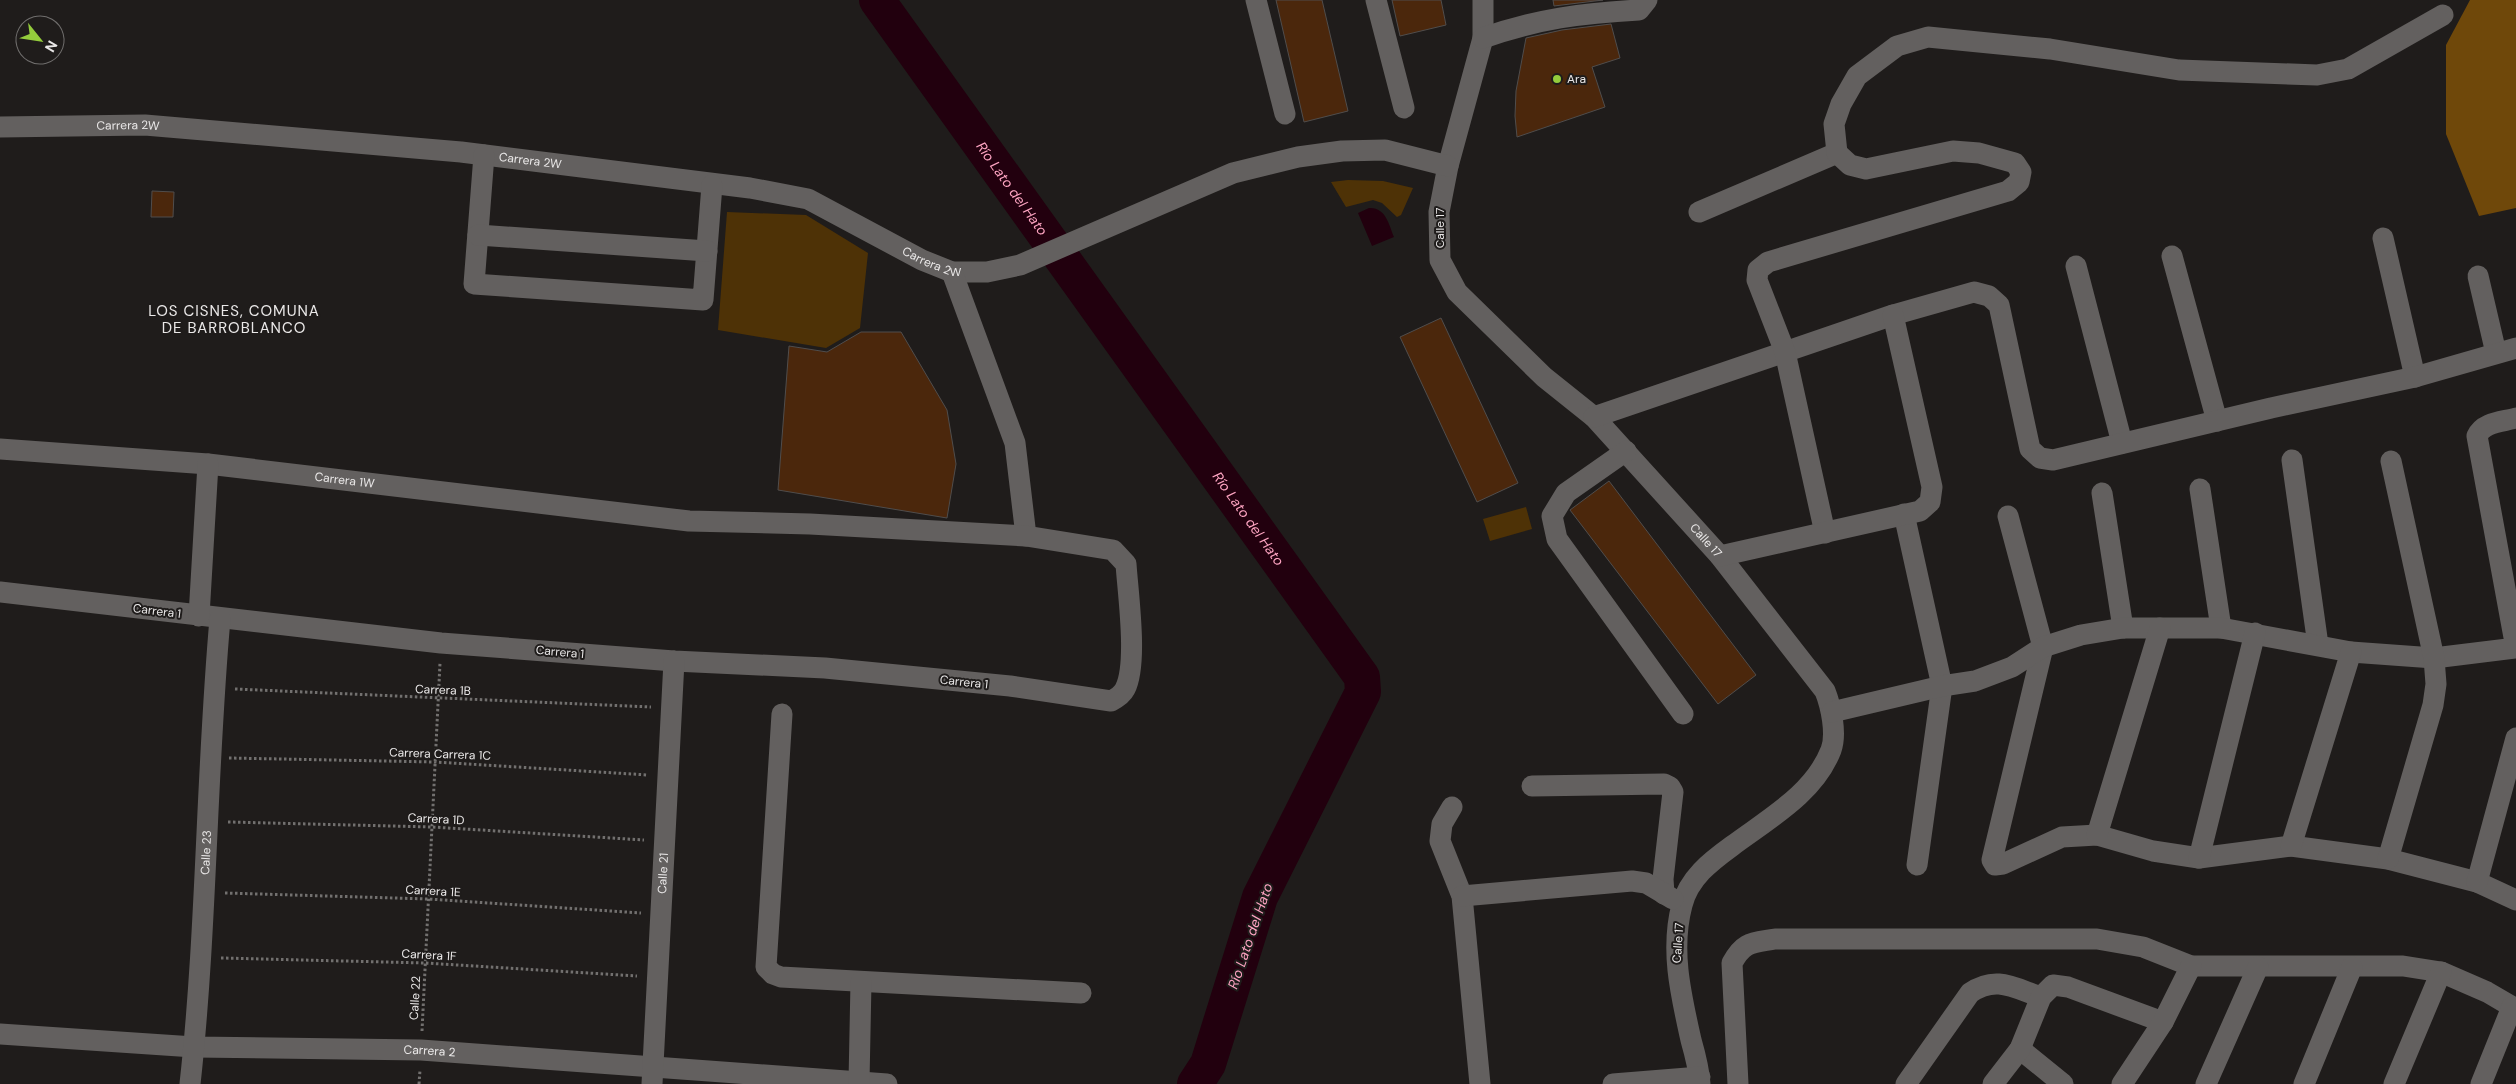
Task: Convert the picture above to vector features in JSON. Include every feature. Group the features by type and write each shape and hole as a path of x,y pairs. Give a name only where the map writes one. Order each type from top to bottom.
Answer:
{"street":[{"path":"1256,0 1285,114"},
{"path":"1376,0 1404,108"},
{"name":"Calle 17","path":"1483,0 1483,38 1448,166 1439,212 1440,260 1457,292 1544,377 1594,417 1720,556 1825,691 1832,712 1832,748 1818,774 1801,794 1706,864 1693,882 1673,899 1677,933 1676,968 1700,1081"},
{"path":"1483,38 1518,25 1579,14 1639,10 1646,0"},
{"path":"1825,533 1785,352 1757,280 1758,270 1768,262 2008,191 2019,182 2021,172 2015,163 1980,153 1953,151 1866,168 1850,165 1837,153 1834,124 1840,104 1857,76 1897,46 1928,37 2050,49 2179,70 2317,75 2348,70 2443,15"},
{"name":"Carrera 2W","path":"0,128 145,125 484,155 712,185 750,188 808,199 922,260 952,272 987,272 1020,265 1233,173 1316,155 1385,150 1448,166"},
{"path":"1699,212 1837,153"},
{"path":"484,155 474,284 703,300 712,185"},
{"path":"478,235 707,251"},
{"path":"2383,238 2415,377"},
{"path":"2172,256 2217,421"},
{"path":"2076,266 2122,444"},
{"path":"952,272 1015,443 1026,536"},
{"path":"1594,417 1893,315 1974,292 1989,296 1999,305 2030,449 2040,458 2052,460 2415,377 2506,350 2478,276"},
{"path":"1720,556 1920,511 1930,502 1932,487 1893,315"},
{"path":"1832,712 1942,686 1975,681 2012,667 2043,647 2081,635 2123,628 2222,628 2351,652 2434,658 2516,648 2477,436 2480,430 2486,426 2516,418"},
{"name":"Carrera 1W","path":"0,449 208,464 689,522 810,524 1026,536 1113,550 1122,557 1126,564 1131,653 1130,675 1120,696"},
{"path":"1626,451 1566,493 1552,516 1557,539 1683,714"},
{"path":"2292,460 2318,645"},
{"path":"2388,859 2433,705 2436,684 2434,658 2391,461"},
{"path":"199,616 208,464"},
{"path":"2200,489 2222,628"},
{"path":"2102,493 2123,628"},
{"path":"1904,514 1942,686 1917,865"},
{"path":"2008,516 2043,647 1992,860 1995,865 2003,864 2062,837 2097,835 2153,851 2199,858 2291,846 2388,859 2477,882 2516,900"},
{"name":"Carrera 1","path":"0,592 220,619 441,643 674,661 825,668 1010,686 1111,701 1120,696"},
{"name":"Calle 23","path":"190,1084 200,957 214,688 220,619"},
{"path":"2097,835 2160,628"},
{"path":"2199,858 2255,633"},
{"path":"2291,846 2351,652"},
{"name":"Calle 21","path":"652,1076 674,661"},
{"path":"782,714 766,967 773,974 781,977 862,982 1081,993"},
{"path":"2477,882 2516,738"},
{"path":"1532,786 1664,784 1670,787 1673,792 1664,879 1673,899"},
{"path":"1452,807 1442,824 1440,841 1462,896 1480,1084"},
{"path":"1462,896 1632,881 1646,883 1673,899"},
{"path":"1738,1084 1732,963 1739,950 1748,943 1775,939 2097,939 2143,947 2191,966 2403,966 2442,972 2487,992 2514,1008 2481,1084"},
{"path":"2122,1084 2163,1022 2191,966"},
{"path":"2206,1084 2258,967"},
{"path":"2304,1084 2352,967"},
{"path":"2394,1084 2442,972"},
{"path":"859,1082 862,982"},
{"path":"1906,1084 1970,993 1980,986 1996,983 2041,997"},
{"path":"1993,1084 2020,1049 2041,997 2053,985 2061,985 2163,1022"},
{"name":"Carrera 2","path":"0,1034 194,1047 421,1050 652,1076 887,1084"},
{"path":"2020,1049 2063,1084"},
{"path":"1613,1084 1700,1081"}],"path":[{"name":"Calle 22","path":"419,1084 441,643"},
{"name":"Carrera 1B","path":"214,688 672,708"},
{"name":"Carrera Carrera 1C","path":"210,757 436,762 668,776"},
{"name":"Carrera 1D","path":"207,821 432,828 665,842"},
{"name":"Carrera 1E","path":"203,892 428,899 661,914"},
{"name":"Carrera 1F","path":"200,957 425,963 658,978"}],"shaded area":[{"path":"2470,0 2516,0 2516,208 2479,216 2446,134 2446,45"},
{"path":"1348,180 1383,181 1413,188 1401,215 1397,217 1382,203 1373,200 1346,207 1331,182"},
{"path":"1369,208 1375,208 1383,214 1394,237 1372,246 1358,213"},
{"path":"727,212 806,215 868,253 860,328 826,348 718,330"},
{"path":"1526,507 1532,529 1490,541 1483,519"}],"building":[{"path":"1276,0 1322,0 1348,111 1304,122"},
{"path":"1392,0 1441,0 1446,25 1400,36"},
{"path":"1553,0 1603,0 1554,6"},
{"name":"Ara","path":"1611,24 1620,58 1592,67 1605,107 1517,137 1515,116 1516,91 1526,38 1562,30"},
{"path":"152,191 174,192 173,217 151,217"},
{"path":"1441,318 1518,483 1477,502 1400,337"},
{"path":"861,332 901,332 947,410 956,464 947,518 778,490 789,346 827,352"},
{"path":"1609,481 1756,675 1718,704 1570,510"}],"waterway":[{"name":"Río Lato del Hato","path":"877,0 1362,677 1363,692 1260,897 1208,1064 1195,1084"}],"place":[{"name":"Ara","path":"1557,79"}],"district":[{"name":"LOS CISNES, COMUNA DE BARROBLANCO","path":"234,320"}]}
